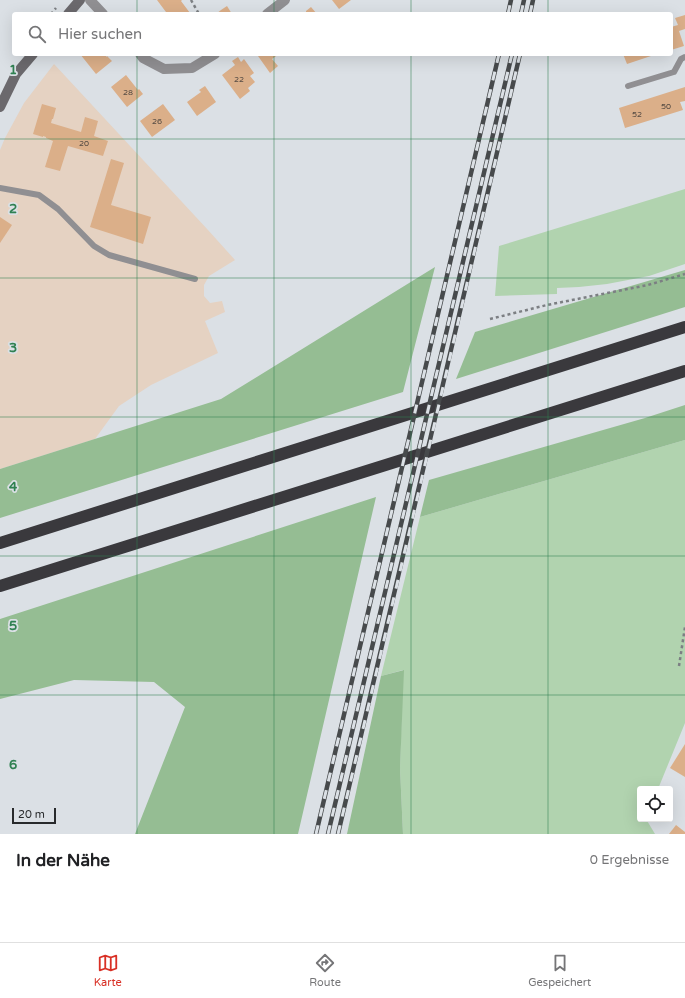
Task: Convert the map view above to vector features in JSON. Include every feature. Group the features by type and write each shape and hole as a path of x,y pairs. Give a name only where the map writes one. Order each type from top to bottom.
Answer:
{"highway":[{"path":"0,543 685,327"},
{"path":"0,586 685,371"}],"main road":[{"path":"70,12 80,0"},
{"path":"0,107 16,74 31,56"}],"street":[{"path":"90,0 101,12"},
{"path":"270,12 286,0"},
{"path":"142,56 164,70 192,68 212,56"}],"lane":[{"path":"628,86 674,72 681,59 685,57"},
{"path":"0,188 39,195 58,209 94,246 109,255 195,279"}],"path":[{"path":"191,0 198,12"},
{"path":"490,319 547,305 648,285 685,274"},
{"path":"679,666 685,628"}],"shaded area":[{"path":"54,64 235,260 209,276 204,285 204,296 210,303 222,301 225,312 205,321 218,353 151,385 119,406 95,439 0,469 0,150 24,103"}],"green space":[{"path":"685,189 685,264 649,276 607,284 557,288 557,294 495,296 499,246"},
{"path":"435,267 403,392 0,518 0,469 221,399"},
{"path":"685,270 685,307 456,379 475,332"},
{"path":"685,405 685,440 420,517 429,480 645,418"},
{"path":"685,440 685,723 659,786 637,786 637,822 648,822 655,834 403,834 400,768 403,670 381,676 420,517"},
{"path":"376,497 298,834 135,834 185,707 154,682 74,680 0,699 0,619"},
{"path":"404,670 400,768 403,834 347,834 381,676"}],"building":[{"path":"157,0 182,0 181,1 189,12 166,12"},
{"path":"332,0 351,0 339,9"},
{"path":"227,6 231,12 218,12"},
{"path":"311,7 315,12 306,12"},
{"path":"685,15 685,29 679,31 684,46 673,49 673,26 678,25 675,18"},
{"path":"82,56 107,56 112,61 96,74"},
{"path":"258,56 276,56 272,59 278,66 270,73"},
{"path":"624,56 651,56 627,64"},
{"path":"238,57 241,62 244,59 254,73 250,76 255,82 248,88 250,91 240,99 222,75 235,65 232,61"},
{"path":"126,75 143,94 127,107 111,87"},
{"path":"205,86 216,102 197,116 187,102 201,92 199,90"},
{"path":"685,87 685,101 680,102 683,110 625,128 619,108"},
{"path":"42,104 56,108 51,123 81,132 85,117 98,121 94,136 108,141 103,156 68,146 60,171 45,167 53,141 46,137 33,134"},
{"path":"163,104 175,120 152,137 140,121"},
{"path":"111,159 124,163 111,205 151,217 143,244 90,227"},
{"path":"0,217 12,225 0,243"},
{"path":"685,744 685,777 670,768"},
{"path":"676,825 685,832 685,834 669,834"}],"railway":[{"path":"508,12 511,0"},
{"path":"521,12 524,0"},
{"path":"530,12 533,0"},
{"path":"316,834 499,56"},
{"path":"328,834 512,56"},
{"path":"338,834 520,56"}]}
